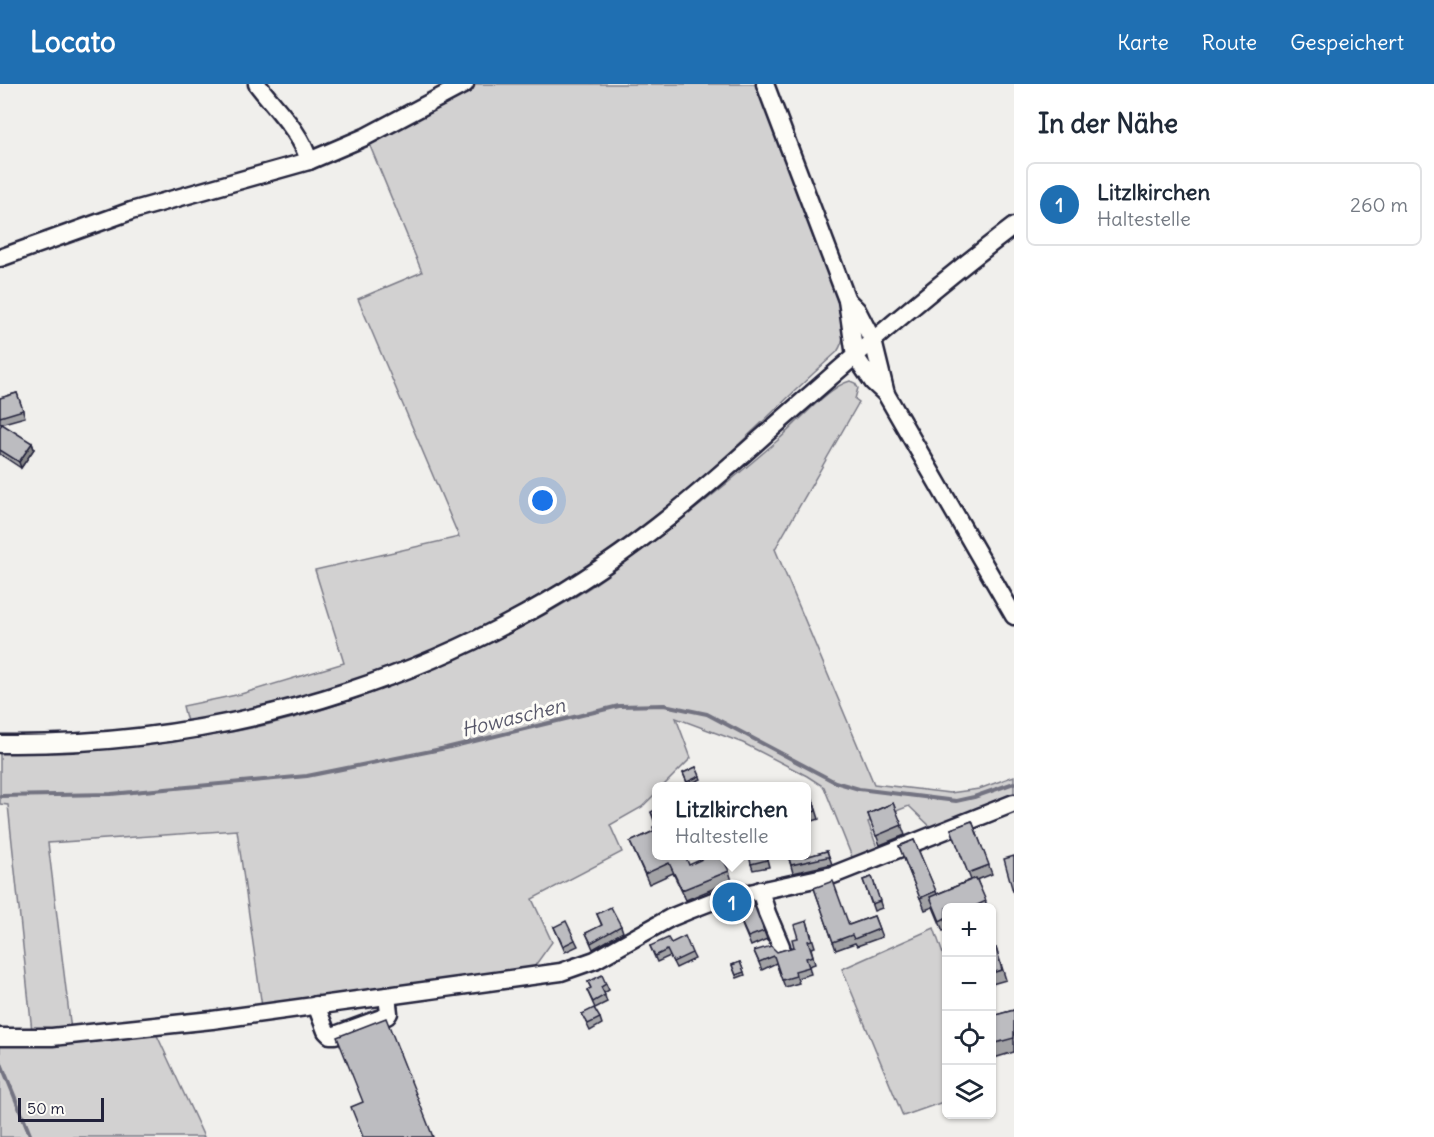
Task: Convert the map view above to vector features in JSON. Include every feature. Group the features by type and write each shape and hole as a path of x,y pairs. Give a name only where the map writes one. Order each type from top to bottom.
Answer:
{"street":[{"path":"257,84 306,149 309,161"},
{"path":"0,258 131,211 309,161 365,137 465,84"},
{"path":"765,84 848,300 857,310 873,340 886,393 1014,616"},
{"path":"0,744 123,740 222,725 270,714 364,686 415,667 512,622 585,579 657,527 721,475 957,269 1014,226"},
{"path":"848,300 848,317 855,356 873,382 886,393"},
{"path":"0,1037 52,1037 212,1020 570,970 595,960 687,910 713,901 853,868 1014,804"},
{"path":"760,891 781,946"},
{"path":"316,1005 326,1031 330,1035 335,1035 387,1016 389,1013 387,996"}],"shaded area":[{"path":"475,84 759,84 840,304 844,329 843,340 837,352 730,453 670,504 577,572 527,602 424,654 370,675 283,702 187,722 183,706 241,694 344,663 315,570 459,537 358,299 422,272 368,141"},
{"path":"850,381 855,383 858,388 855,399 859,402 775,549 874,784 950,793 979,789 1014,776 1014,796 933,829 909,806 868,822 879,853 854,862 824,787 743,743 676,718 691,758 667,782 652,782 652,797 642,807 610,825 622,852 532,899 552,942 529,974 262,1007 237,830 48,843 71,1030 32,1031 8,805 0,804 0,750 135,745 188,739 276,723 365,695 470,652 558,607 601,580 720,489 777,441 822,398"},
{"path":"934,928 942,951 942,1102 903,1116 842,969"},
{"path":"155,1031 204,1137 0,1137 0,1042"}],"building":[{"path":"17,393 23,410 0,417 0,398"},
{"path":"2,424 32,443 19,462 0,450"},
{"path":"696,767 700,776 687,782 683,773"},
{"path":"811,796 816,811 811,813"},
{"path":"893,803 902,825 876,836 868,814"},
{"path":"972,821 989,865 968,873 951,829"},
{"path":"652,832 652,860 687,860 689,865 700,860 724,860 729,871 682,890 669,863 645,874 630,842"},
{"path":"914,840 936,891 920,898 899,846"},
{"path":"827,851 829,857 791,865 790,860 811,860 811,855"},
{"path":"1014,856 1014,895 1004,859"},
{"path":"750,860 767,860 751,864"},
{"path":"872,877 880,901 872,904 863,880"},
{"path":"976,878 986,901 982,903 942,903 942,920 940,921 930,897"},
{"path":"833,881 849,925 874,916 879,929 854,939 852,935 833,942 814,888"},
{"path":"752,900 764,931 748,937 735,908"},
{"path":"611,907 621,926 591,943 586,933 602,925 597,914"},
{"path":"566,921 575,940 563,946 554,927"},
{"path":"807,921 812,940 808,941 813,956 806,958 809,967 795,971 796,976 782,980 774,956 759,962 754,951 771,946 777,952 794,947 792,939 798,938 794,925"},
{"path":"685,936 692,953 673,962 667,950 655,956 650,946 668,938 671,943"},
{"path":"996,948 1002,970 996,972"},
{"path":"740,962 744,972 736,975 732,965"},
{"path":"602,975 606,984 601,987 605,995 593,1002 587,990 591,988 588,982"},
{"path":"594,1008 600,1018 588,1024 582,1014"},
{"path":"1014,1010 1014,1038 996,1043 996,1015"},
{"path":"386,1018 433,1137 363,1137 351,1107 363,1102 337,1037"}],"waterway":[{"name":"Howaschen","path":"0,796 111,794 307,776 446,748 619,706 664,705 707,714 835,782 859,789 956,801 1014,783"},
{"path":"0,1061 31,1137"}],"place":[{"name":"Litzlkirchen","path":"732,902"}]}
